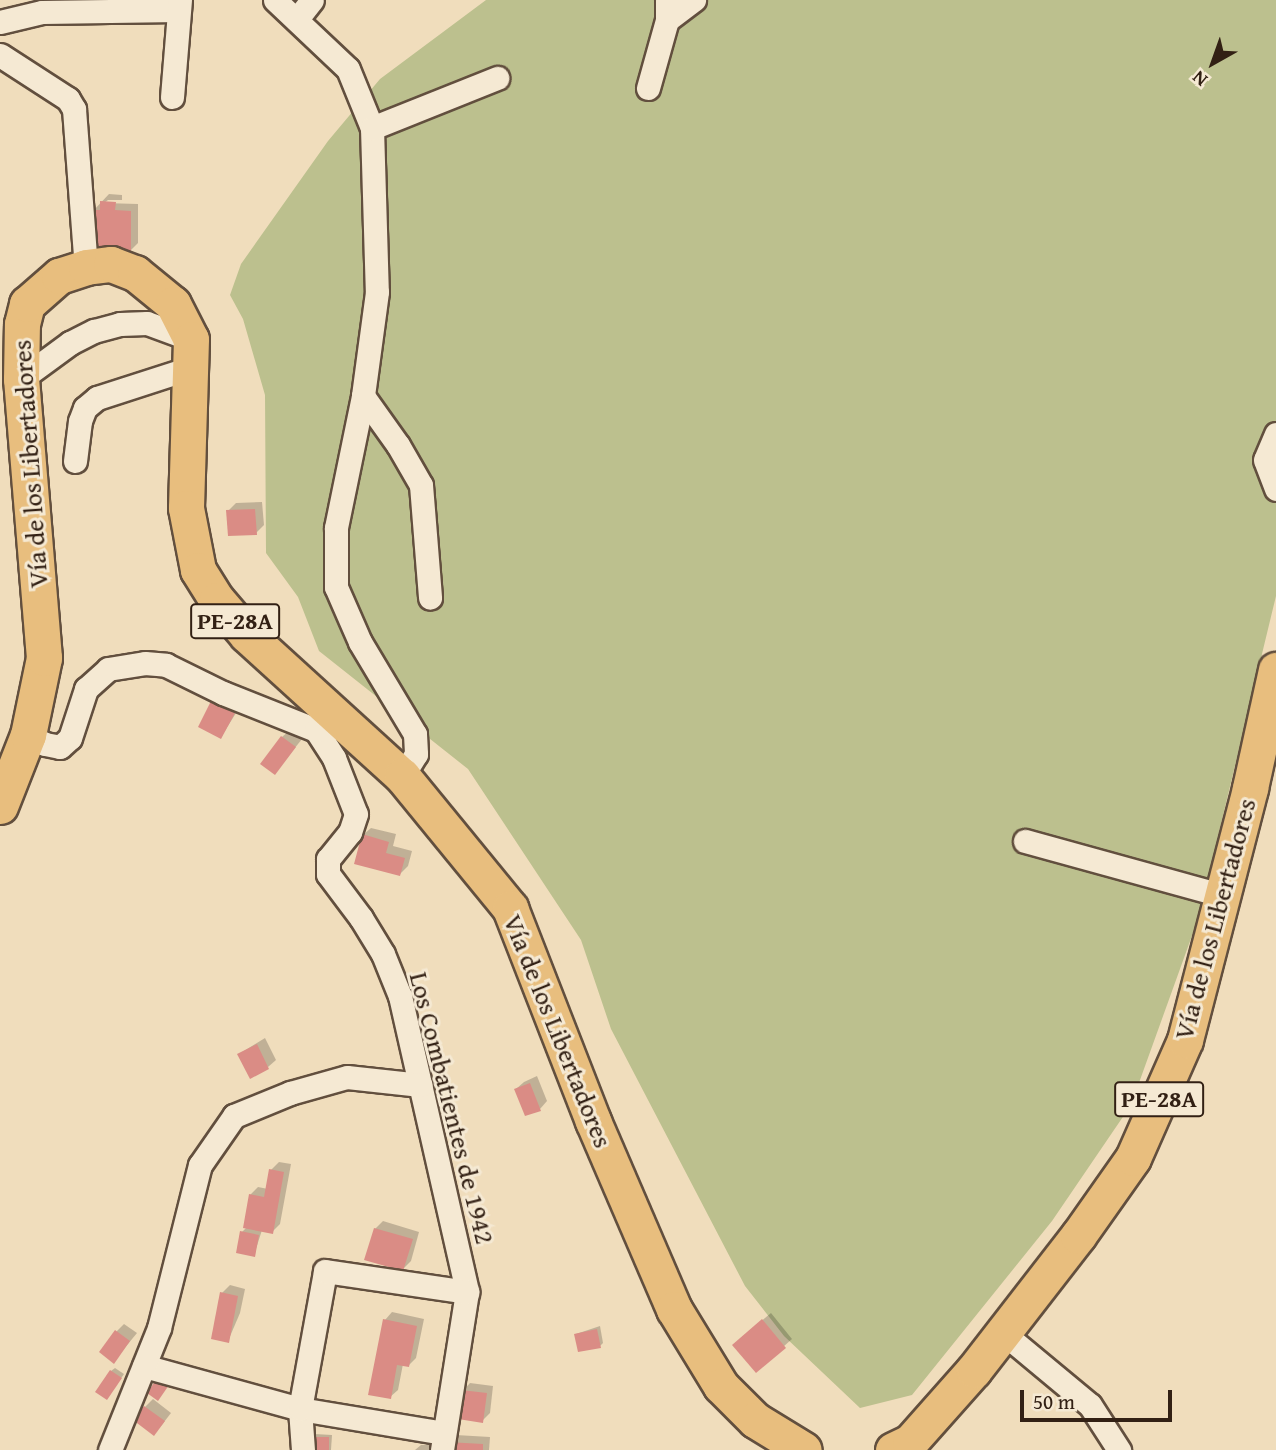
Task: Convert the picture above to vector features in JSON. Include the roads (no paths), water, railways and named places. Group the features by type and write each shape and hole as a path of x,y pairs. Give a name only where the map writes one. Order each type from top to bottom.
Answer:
{"highway":[{"name":"Vía de los Libertadores","path":"0,806 6,780 27,735 44,658 21,379 22,324 27,304 59,276 86,267 111,264 135,273 173,304 190,353 186,508 198,570 217,600 247,635 402,776 510,908 593,1121 674,1309 721,1386 755,1420 804,1450"},
{"name":"Vía de los Libertadores","path":"893,1450 910,1442 974,1370 1078,1236 1133,1158 1185,1040 1224,896 1276,670"}],"street":[{"path":"275,0 348,69 372,128 377,292 363,396 336,528 336,587 360,642 415,734 416,754 402,776"},
{"path":"297,19 312,0"},
{"path":"648,88 667,10 694,0"},
{"path":"0,22 42,12 179,5 172,97"},
{"path":"0,55 68,99 74,109 86,267"},
{"path":"372,128 496,78"},
{"path":"21,379 70,344 94,331 120,324 147,323 190,353 97,398 85,408 80,421 75,461"},
{"path":"363,396 398,445 421,485 430,598"},
{"path":"1276,434 1265,460 1276,489"},
{"path":"27,735 45,744 60,747 70,738 86,689 108,669 145,663 166,665 223,693 316,730 350,728"},
{"name":"Los Combatientes de 1942","path":"316,730 334,758 356,814 350,832 328,859 328,874 361,918 383,954 400,996 467,1292 462,1337 442,1441"},
{"path":"1025,841 1224,896"},
{"path":"110,1450 159,1328 200,1164 234,1116 290,1093 347,1077 421,1085"},
{"path":"303,1450 300,1409 325,1271 467,1292"},
{"path":"1002,1332 1090,1405 1119,1450"},
{"path":"144,1366 300,1409 442,1441"}]}
